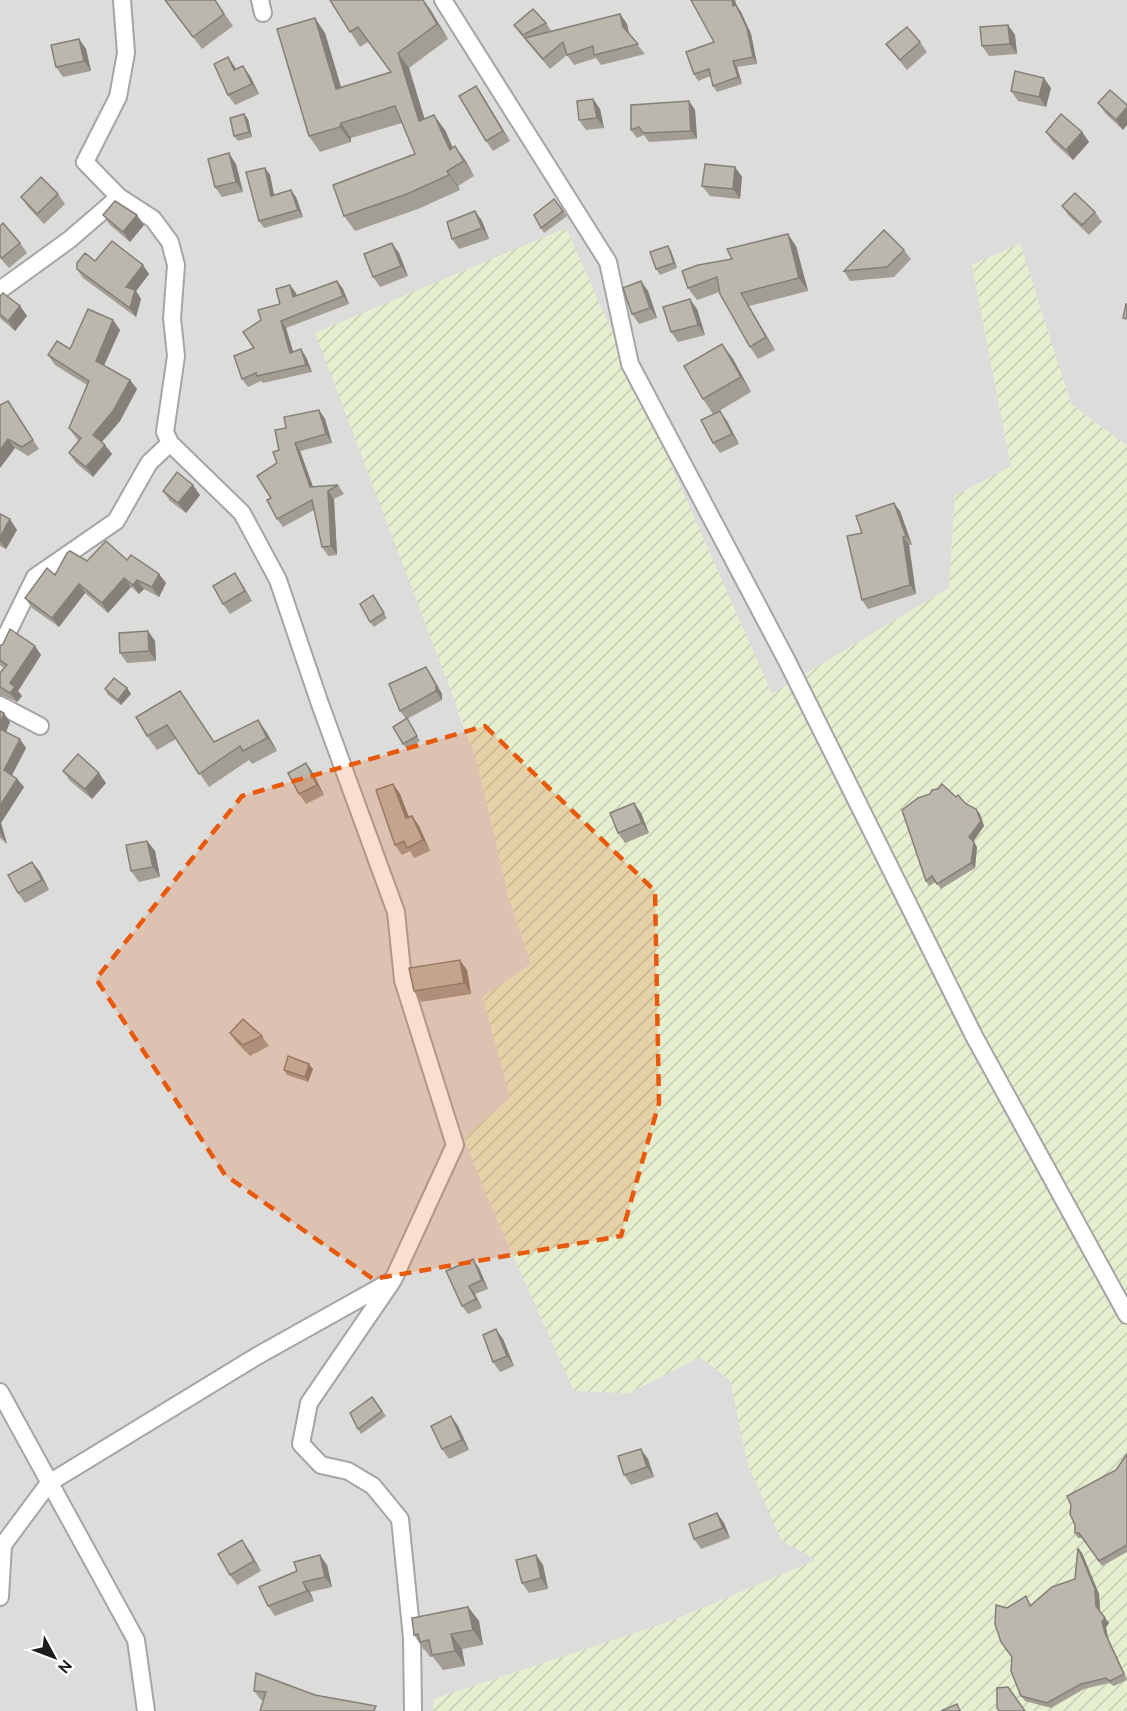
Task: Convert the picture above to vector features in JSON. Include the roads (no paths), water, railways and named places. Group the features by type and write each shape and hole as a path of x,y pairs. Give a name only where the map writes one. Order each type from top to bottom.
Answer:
{"street":[{"path":"122,0 126,53 118,97 85,162 119,197 153,219 170,242 176,265 172,318 176,356 165,432 170,443 242,513 278,580 320,704 396,912 403,980 455,1146 393,1280 309,1403 302,1444 321,1465 348,1471 373,1486 400,1519 412,1638 413,1711"},
{"path":"443,0 608,262 630,364 787,661 974,1036 1127,1315"},
{"path":"0,290 69,240 119,197"},
{"path":"0,648 36,577 57,560 116,521 149,463 170,443"},
{"path":"0,705 40,726"},
{"path":"0,1597 3,1545 49,1483 257,1356 393,1280"},
{"path":"0,1392 136,1640 146,1711"}]}
